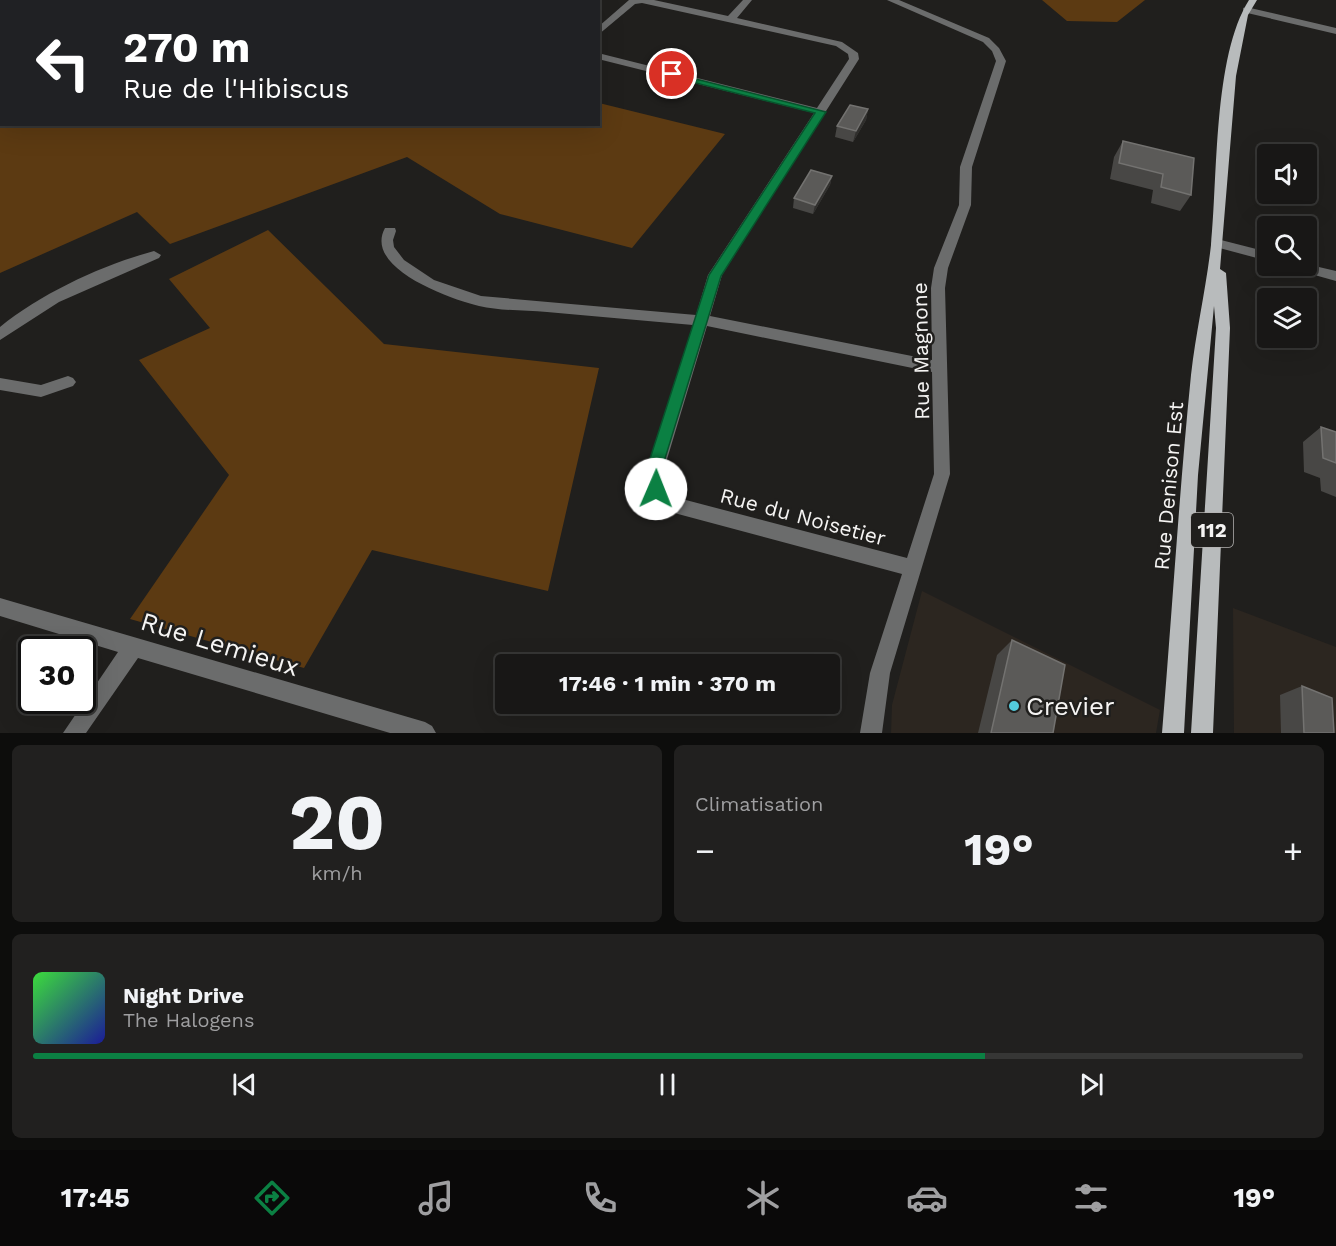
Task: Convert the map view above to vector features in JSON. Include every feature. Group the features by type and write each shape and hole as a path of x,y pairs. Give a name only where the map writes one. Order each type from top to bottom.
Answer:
{"main road":[{"name":"Rue Denison Est","path":"1173,733 1201,367 1217,243 1224,122 1234,60 1249,5"},
{"name":"Rue Denison Est","path":"1202,733 1222,328 1217,243"}],"street":[{"name":"Rue du Noisetier","path":"600,30 632,2 642,0 839,44 853,53 854,59 821,112 719,267 700,320 655,465 654,476 656,489 664,498 678,506 914,568"},
{"path":"730,20 748,0"},
{"name":"Rue Magnone","path":"871,733 880,673 942,474 938,288 941,268 965,206 966,167 1001,61 996,50 986,40 891,0"},
{"path":"1249,5 1336,31"},
{"path":"600,57 821,112"},
{"path":"390,231 387,240 388,248 399,263 429,283 460,296 502,305 700,320 941,368"},
{"path":"1217,243 1257,254"},
{"path":"0,334 25,315 63,294 154,255"},
{"path":"1317,271 1336,276"},
{"path":"0,384 41,391 68,382"},
{"name":"Rue Lemieux","path":"0,607 425,733"},
{"path":"74,733 134,646"}],"shaded area":[{"path":"1042,0 1145,0 1117,22 1067,21"},
{"path":"600,103 725,134 632,248 500,214 407,157 170,244 137,212 0,273 0,126 600,126"},
{"path":"268,230 384,344 599,368 548,591 372,550 304,668 130,619 229,475 139,360 210,328 169,279"},
{"path":"922,591 1160,710 1156,733 891,733 892,705"},
{"path":"1233,608 1336,647 1336,733 1234,733"}],"building":[{"path":"850,105 868,109 856,131 837,126"},
{"path":"1123,141 1194,158 1191,195 1161,187 1163,174 1119,163"},
{"path":"811,170 832,176 815,205 794,198"},
{"path":"1321,427 1336,432 1336,463 1323,458"},
{"path":"1012,640 1065,665 1053,733 991,733"},
{"path":"1302,686 1332,698 1334,733 1304,733"}],"place":[{"name":"Crevier","path":"1014,706"}],"route":[{"path":"656,489 655,465 715,275 821,112 672,74"}]}
